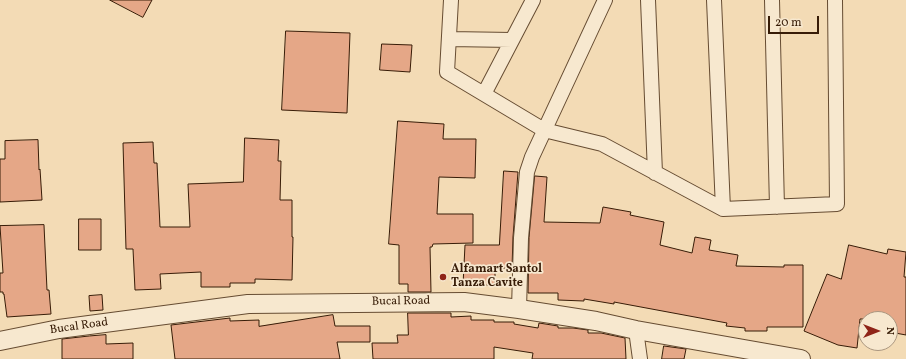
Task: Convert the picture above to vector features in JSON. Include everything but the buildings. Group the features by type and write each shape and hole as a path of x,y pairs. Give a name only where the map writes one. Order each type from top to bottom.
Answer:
{"street":[{"path":"451,0 447,72 544,130 602,144 723,209 837,204 835,0"},
{"path":"484,94 533,0"},
{"path":"519,308 521,238 527,172 544,130 605,0"},
{"path":"648,0 655,173"},
{"path":"714,0 723,209"},
{"path":"772,0 777,207"},
{"path":"449,39 512,40"},
{"name":"Bucal Road","path":"0,341 59,329 248,304 464,302 519,308 596,321 636,330 801,359"},
{"path":"636,330 640,359"}],"place":[{"name":"Alfamart Santol Tanza Cavite","path":"443,277"}]}
